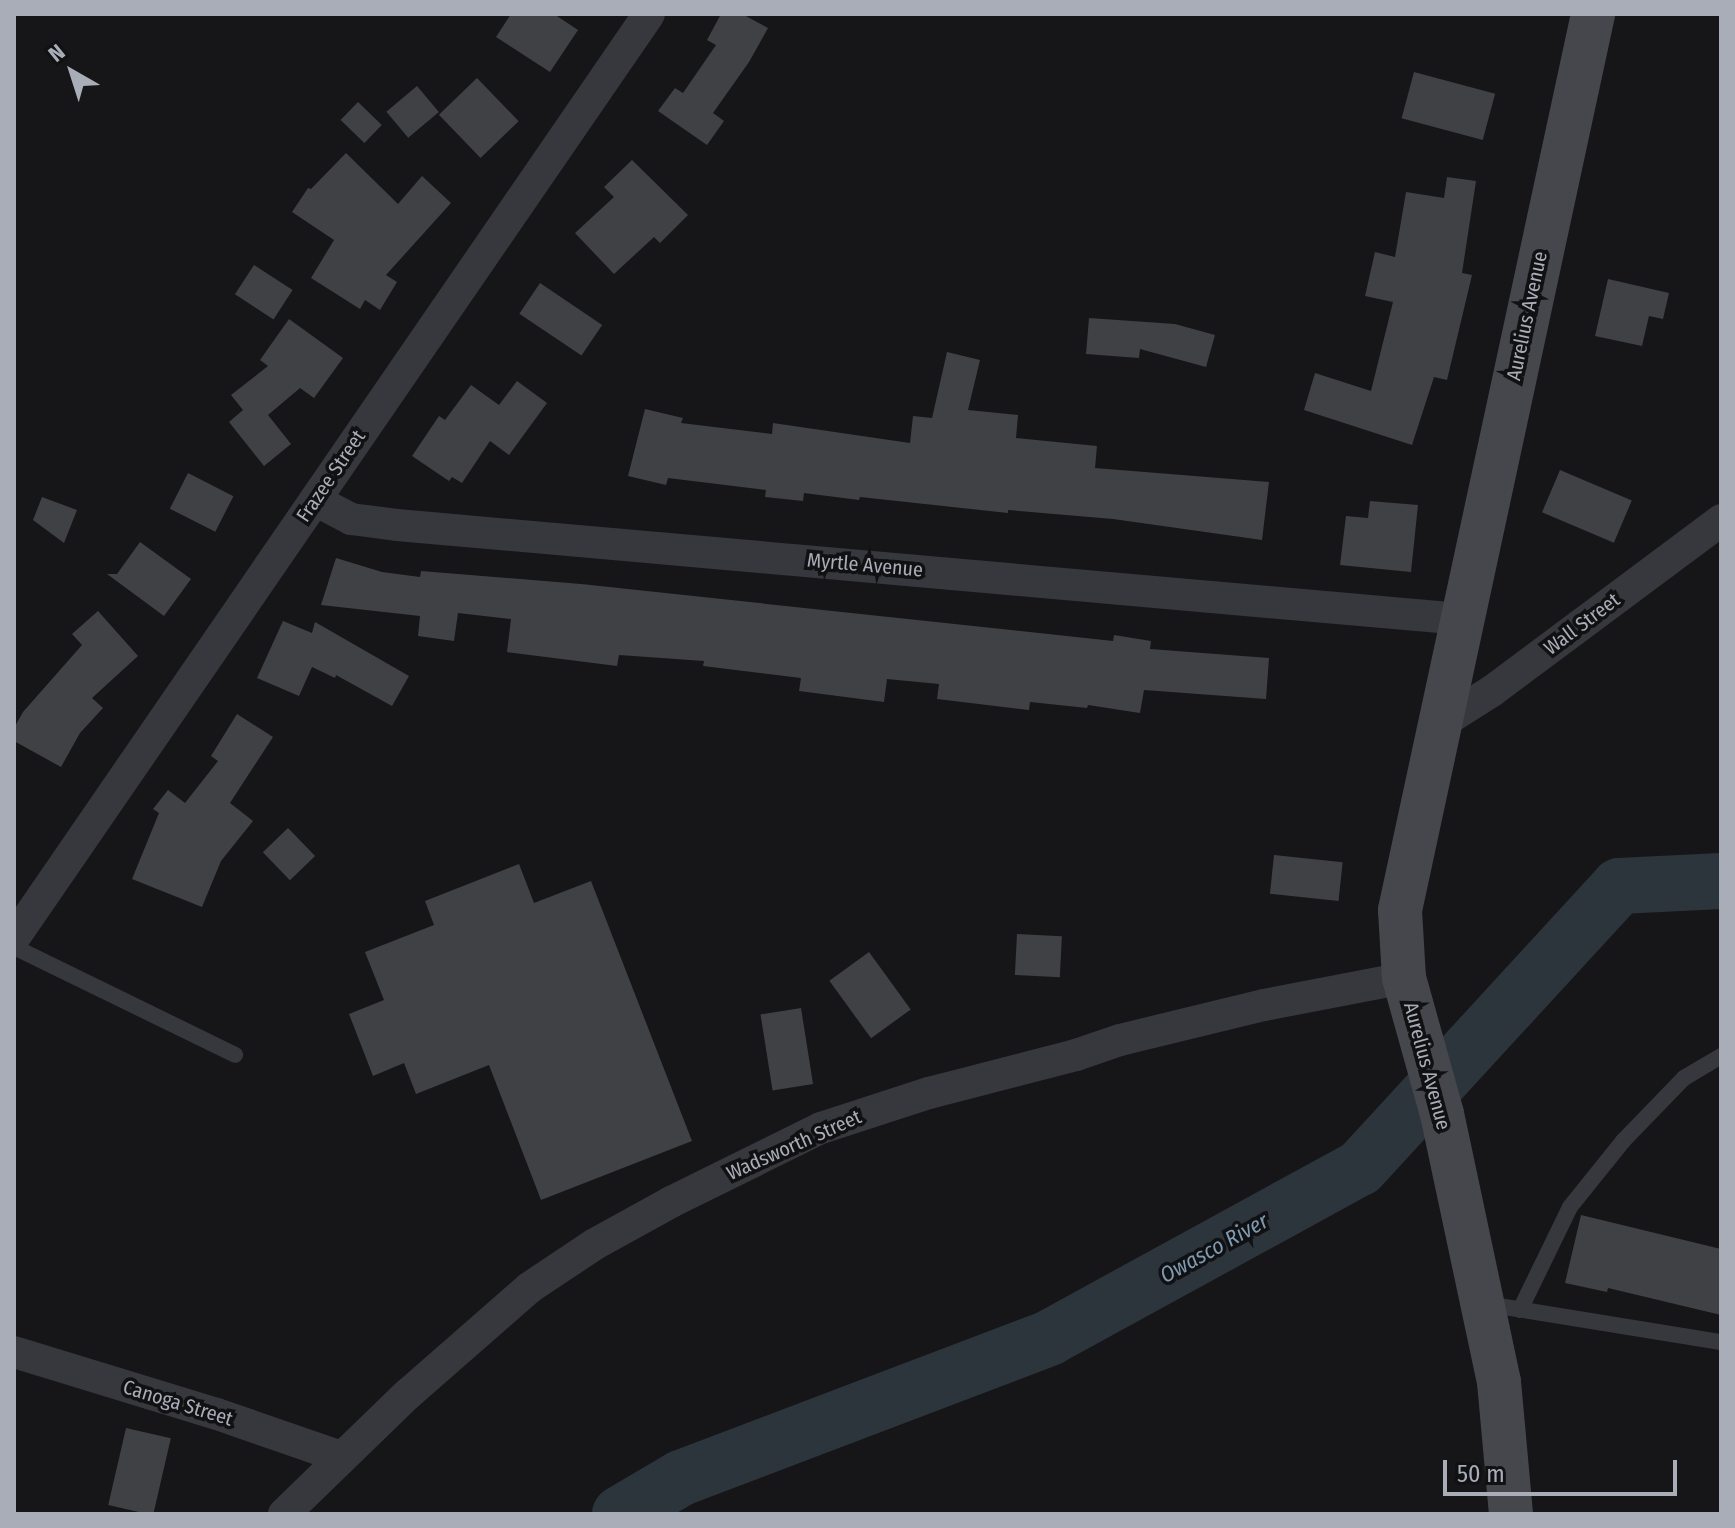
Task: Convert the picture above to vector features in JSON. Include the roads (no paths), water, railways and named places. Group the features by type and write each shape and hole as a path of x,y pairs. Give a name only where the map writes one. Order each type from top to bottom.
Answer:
{"street":[{"name":"Frazee Street","path":"14,938 649,14"},
{"name":"Aurelius Avenue","path":"1511,1514 1499,1382 1502,1307 1461,1206 1442,1114 1408,992 1400,910 1440,724 1440,617 1593,14"},
{"name":"Myrtle Avenue","path":"315,500 351,519 397,525 1440,617"},
{"name":"Wall Street","path":"1440,724 1492,691 1721,520"},
{"name":"Wadsworth Street","path":"284,1514 341,1457 529,1288 595,1244 658,1209 821,1128 929,1093 1120,1040 1264,1005 1408,992"},
{"name":"Canoga Street","path":"14,1352 217,1414 341,1457"}],"lane":[{"path":"14,947 235,1055"},
{"path":"1721,1056 1684,1078 1623,1141 1570,1207 1502,1307 1721,1342"}],"waterway":[{"name":"Owasco River","path":"620,1514 681,1478 1049,1338 1360,1168 1619,886 1721,881"}]}
